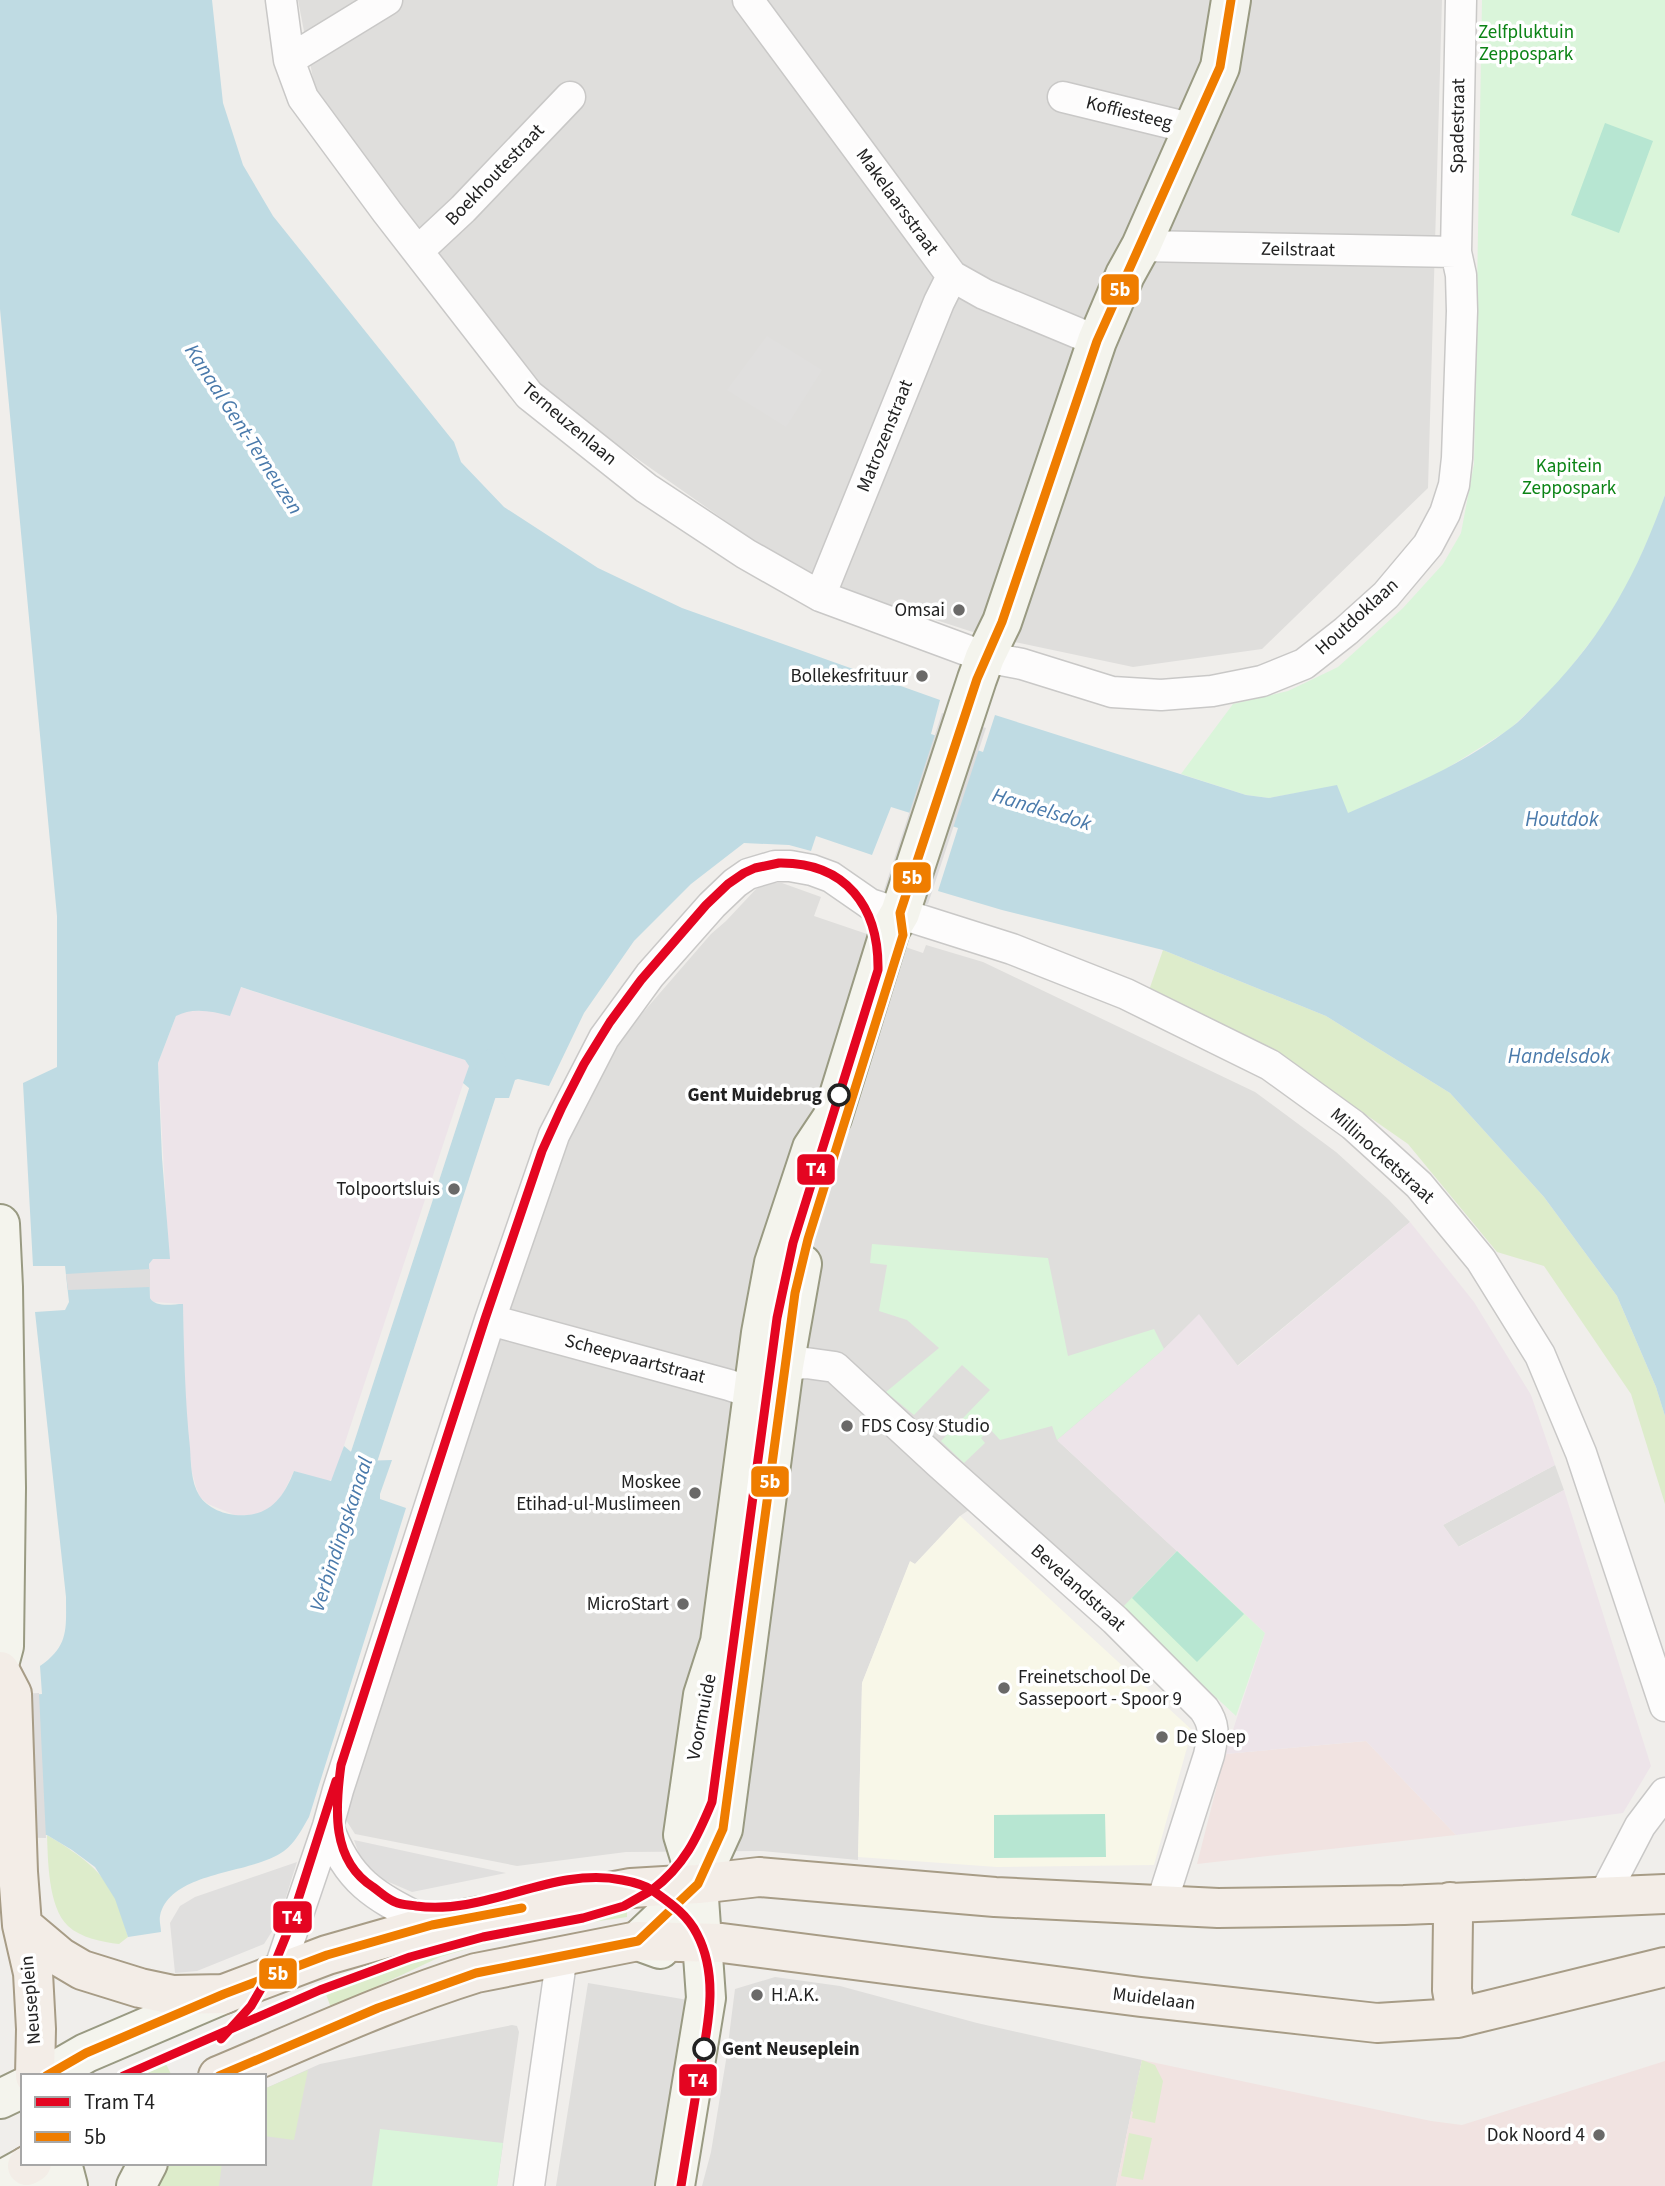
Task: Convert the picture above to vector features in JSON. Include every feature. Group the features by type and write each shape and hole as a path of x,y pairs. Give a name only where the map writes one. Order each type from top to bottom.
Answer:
{"main road":[{"name":"Neuseplein","path":"4,1676 12,1861 22,1926 33,1973 35,2074"},
{"path":"698,1884 759,1877 995,1897 1218,1908 1405,1905 1665,1894"},
{"name":"Neuseplein","path":"22,1926 60,1957 82,1970 173,1995 224,1994 373,1941 432,1925 631,1888 698,1884"},
{"path":"1450,1902 1453,1919 1452,1990 1457,2018"},
{"path":"223,2074 357,2017 458,1979 638,1941"},
{"name":"Muidelaan","path":"638,1941 703,1954 752,1947 1161,2000 1377,2023 1457,2018 1665,1966"}],"street":[{"name":"Terneuzenlaan","path":"281,0 289,60 303,97 529,395 646,488 746,554 821,596 985,657"},
{"path":"289,60 387,0"},
{"name":"Makelaarsstraat","path":"748,0 952,276 984,294 1097,341"},
{"name":"Voormuide","path":"698,1884 723,1829 773,1385 803,1260 903,935 902,906 985,657 1002,622 1097,341 1220,67 1231,0"},
{"name":"Spadestraat","path":"1456,252 1461,0"},
{"name":"Boekhoutestraat","path":"418,251 463,209 570,97"},
{"name":"Koffiesteeg","path":"1063,97 1194,129"},
{"name":"Zeilstraat","path":"1141,246 1456,252"},
{"name":"Houtdoklaan","path":"985,657 1022,664 1112,692 1161,695 1212,691 1262,681 1304,664 1346,631 1386,595 1428,545 1446,513 1454,485 1457,458 1462,311 1461,275 1456,252"},
{"name":"Matrozenstraat","path":"821,596 939,302 952,276"},
{"name":"Millinocketstraat","path":"328,1826 547,1151 604,1038 650,975 725,892 748,874 775,866 812,870 831,877 870,904 902,906 1126,994 1270,1065 1353,1125 1419,1185 1481,1260 1540,1355 1581,1453 1665,1706"},
{"path":"0,1224 6,1488 4,1676"},
{"name":"Scheepvaartstraat","path":"490,1321 717,1381 773,1385"},
{"name":"Bevelandstraat","path":"773,1385 806,1363 835,1367 1115,1620 1204,1709 1212,1721 1213,1735 1209,1755 1161,1905"},
{"path":"1603,1897 1640,1826 1659,1801"},
{"path":"328,1826 342,1857 364,1886 377,1896 432,1925"},
{"path":"278,1973 328,1826"},
{"path":"638,1941 698,1884"},
{"path":"675,2186 706,1998 698,1884"},
{"path":"529,2186 562,1955"},
{"name":"Neuseplein","path":"49,2074 86,2053 224,1994"},
{"path":"0,2098 21,2089"},
{"path":"136,2186 147,2165"},
{"path":"30,2170 68,2186"}],"shaded area":[{"path":"298,0 1442,0 1428,488 1262,649 1133,667 982,635 807,578 535,387 316,94"},
{"path":"767,336 822,370 786,427 727,390"},
{"path":"770,883 782,883 821,897 814,916 923,953 926,945 983,962 1255,1092 1336,1152 1410,1222 1237,1366 1199,1315 1058,1441 1177,1551 1119,1612 991,1495 960,1516 915,1564 910,1562 862,1683 858,1860 761,1851 626,1852 517,1866 355,1834 344,1817 494,1328 571,1128 627,1031 711,934 756,889"},
{"path":"240,987 465,1060 469,1066 333,1479 327,1481 294,1471 282,1496 270,1509 259,1514 237,1516 208,1504 200,1497 196,1487 185,1407 183,1304 153,1302 150,1298 149,1264 153,1259 169,1259 158,1063 176,1016 182,1012 210,1010 230,1015"},
{"path":"1410,1222 1474,1302 1531,1395 1555,1465 1443,1525 1459,1547 1564,1490 1651,1766 1623,1813 1456,1835 1366,1741 1225,1754 1265,1633 1057,1440 1164,1349 1199,1314 1238,1366"},
{"path":"1555,1465 1564,1490 1458,1547 1443,1525"},
{"name":"Freinetschool De Sassepoort - Spoor 9","path":"960,1516 1192,1730 1154,1865 997,1867 858,1857 862,1683 910,1561 915,1564"},
{"path":"1366,1741 1456,1835 1197,1864 1225,1754"},
{"path":"354,1840 506,1873 412,1892 384,1880 363,1865"},
{"path":"297,1862 278,1922 264,1944 197,1971 175,1973 170,1923 180,1906 195,1897"},
{"path":"775,1977 840,1986 977,2023 1142,2060 1116,2186 702,2186 711,2152 735,1989"},
{"path":"588,1983 688,2000 661,2186 556,2186"},
{"path":"517,2026 519,2032 497,2186 157,2186 168,2165 266,2165 266,2088 320,2064"},
{"path":"1142,2060 1431,2121 1462,2125 1665,2061 1665,2186 1116,2186"}],"green space":[{"name":"Kapitein Zeppospark","path":"1482,0 1665,0 1665,495 1653,529 1628,584 1601,628 1561,680 1510,729 1441,772 1347,814 1336,786 1269,798 1246,795 1181,774 1233,704 1288,691 1338,667 1403,608 1443,564 1461,533 1474,464"},
{"path":"1605,123 1653,141 1619,233 1571,215"},
{"path":"1163,950 1326,1016 1450,1093 1544,1197 1617,1296 1656,1387 1665,1416 1665,1504 1631,1394 1544,1266 1497,1252 1408,1144 1299,1068 1147,996"},
{"path":"872,1244 1048,1258 1068,1356 1154,1329 1164,1349 1057,1440 1052,1426 1000,1440 990,1429 981,1438 985,1443 964,1463 941,1441 990,1390 962,1365 914,1415 886,1392 939,1348 907,1320 879,1311 887,1265 870,1263"},
{"path":"1177,1551 1265,1633 1236,1716 1121,1609"},
{"path":"1177,1551 1244,1614 1197,1662 1132,1598"},
{"path":"1105,1814 1106,1857 994,1858 994,1815"},
{"path":"47,1835 86,1862 110,1888 128,1937 119,1944 79,1934 61,1918 50,1883"},
{"path":"627,1906 627,1917 501,1939 440,1957 331,2008 322,1983 438,1945 498,1929"},
{"path":"161,2054 171,2074 116,2074"},
{"path":"1142,2060 1155,2065 1163,2081 1155,2123 1132,2118 1131,2111"},
{"path":"308,2070 294,2140 266,2136 266,2088"},
{"path":"380,2129 503,2143 497,2186 372,2186"},
{"path":"1129,2133 1152,2138 1143,2180 1121,2176"},
{"path":"168,2165 222,2165 219,2186 157,2186"}],"water":[{"path":"0,0 212,0 223,103 243,165 273,216 454,442 461,462 504,507 598,568 682,608 940,700 931,734 983,752 995,715 1246,795 1269,798 1337,785 1348,813 1451,766 1491,742 1527,713 1580,656 1614,607 1642,554 1665,495 1665,1416 1656,1387 1617,1296 1544,1197 1450,1093 1326,1016 1163,950 1002,910 938,891 958,828 891,807 872,855 816,836 811,851 789,845 744,843 691,884 634,941 584,1013 549,1086 518,1079 515,1080 509,1098 481,1098 463,1083 469,1066 465,1060 241,987 230,1016 195,1011 176,1016 158,1063 170,1259 153,1259 149,1264 150,1298 160,1304 183,1304 187,1412 196,1490 208,1505 227,1514 264,1511 277,1501 294,1471 331,1481 344,1446 362,1461 392,1460 380,1499 406,1508 309,1817 288,1848 270,1859 213,1875 179,1890 167,1901 160,1916 161,1932 128,1937 115,1899 95,1867 47,1835 0,1834 0,1698 42,1694 40,1666 56,1651 64,1636 66,1597 35,1312 65,1310 69,1302 65,1266 33,1266 23,1083 57,1067 57,916 0,309"}],"pier":[{"path":"942,713 986,728 928,904 916,903 893,896 884,890"},
{"path":"150,1269 150,1287 68,1290 66,1274"},
{"path":"39,1693 46,1838 0,1837 0,1695"}],"waterway":[{"name":"Verbindingskanaal","path":"351,1497 492,1063"}],"tram line":[{"name":"T4","path":"779,863 823,870 854,893 865,908 872,927 877,947 878,970 793,1243 777,1318 712,1802 701,1828 681,1861 652,1890 622,1880 596,1878 545,1885 468,1904 442,1907 397,1903 359,1876 349,1863 343,1848 337,1816 341,1765 542,1151 584,1064 641,980 706,905 728,884 755,868 779,863"},
{"name":"T4","path":"221,2039 251,2006 272,1970 288,1931 336,1781"},
{"name":"T4","path":"128,2074 320,1990 410,1957 483,1937 583,1918 624,1906 652,1890"},
{"name":"T4","path":"652,1890 678,1909 693,1927 704,1952 710,1988 708,2026 681,2186"}],"transit line":[{"name":"5b","path":"224,2074 378,2008 476,1973 638,1941 698,1884 723,1829 795,1293 808,1239 903,935 900,913 977,679 1002,622 1097,341 1220,67 1231,0"},
{"name":"5b","path":"49,2074 86,2053 224,1994 327,1955 432,1925 522,1908"}],"place":[{"name":"Omsai","path":"959,610"},
{"name":"Bollekesfrituur","path":"922,676"},
{"name":"Gent Muidebrug","path":"839,1095"},
{"name":"Tolpoortsluis","path":"454,1189"},
{"name":"FDS Cosy Studio","path":"847,1426"},
{"name":"Moskee Etihad-ul-Muslimeen","path":"695,1493"},
{"name":"MicroStart","path":"683,1604"},
{"name":"Freinetschool De Sassepoort - Spoor 9","path":"1004,1688"},
{"name":"De Sloep","path":"1162,1737"},
{"name":"H.A.K.","path":"757,1995"},
{"name":"Gent Neuseplein","path":"704,2049"},
{"name":"Dok Noord 4","path":"1599,2135"}],"park label":[{"name":"Zelfpluktuin Zeppospark","path":"1526,43"}],"water label":[{"name":"Kanaal Gent-Terneuzen","path":"244,429"},
{"name":"Handelsdok","path":"1042,809"},
{"name":"Houtdok","path":"1562,819"},
{"name":"Handelsdok","path":"1559,1056"}]}
